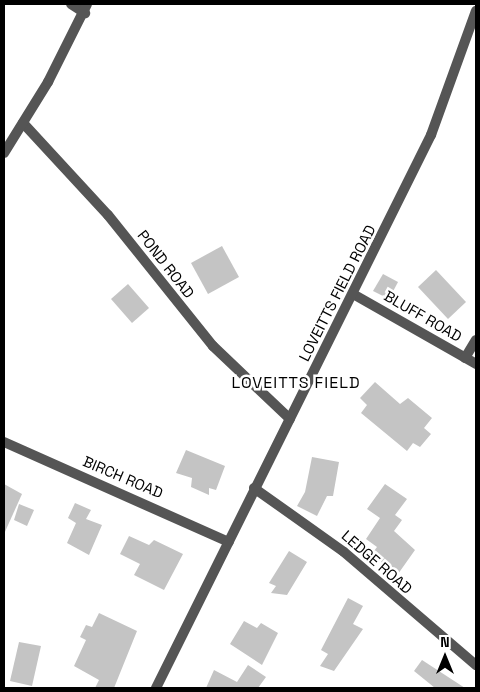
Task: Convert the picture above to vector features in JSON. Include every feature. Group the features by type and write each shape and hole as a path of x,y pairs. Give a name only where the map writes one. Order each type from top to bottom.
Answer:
{"street":[{"path":"4,153 23,123 86,8 71,4"},
{"name":"LOVEITTS FIELD ROAD","path":"156,688 431,135 476,11"},
{"name":"POND ROAD","path":"23,123 108,215 213,346 290,419"},
{"name":"BLUFF ROAD","path":"353,294 476,364"},
{"path":"465,358 476,340"},
{"name":"BIRCH ROAD","path":"4,442 229,542"},
{"name":"LEDGE ROAD","path":"254,488 344,552 476,665"}],"building":[{"path":"222,246 239,277 208,294 191,263"},
{"path":"436,270 466,302 448,319 418,287"},
{"path":"383,274 398,282 389,299 373,291"},
{"path":"128,284 149,308 132,323 111,299"},
{"path":"375,382 400,404 408,398 432,418 424,428 431,434 420,447 413,443 407,451 361,413 367,405 360,398"},
{"path":"186,450 225,466 216,490 209,488 209,495 191,487 192,478 176,473"},
{"path":"312,457 339,462 333,496 327,496 317,516 297,506 305,492"},
{"path":"4,484 22,494 4,534"},
{"path":"385,484 407,499 395,515 402,520 394,531 415,550 398,574 371,555 377,547 366,539 380,518 367,509"},
{"path":"75,503 91,510 86,519 102,525 89,555 67,543 76,523 68,518"},
{"path":"19,504 34,510 27,526 14,520"},
{"path":"129,536 149,545 154,540 183,554 164,590 134,575 140,564 120,554"},
{"path":"289,551 307,562 287,595 271,593 276,586 269,583"},
{"path":"348,598 363,606 353,624 363,629 334,671 320,666 328,654 321,650"},
{"path":"99,613 137,631 114,688 95,688 99,680 74,666 86,640 80,637 86,625 92,627"},
{"path":"244,621 257,628 261,623 278,633 262,665 230,644"},
{"path":"19,642 41,646 32,686 10,681"},
{"path":"422,660 465,688 435,688 414,671"},
{"path":"248,665 266,677 258,688 206,688 214,670 237,682"}],"district":[{"name":"LOVEITTS FIELD","path":"296,383"}]}
